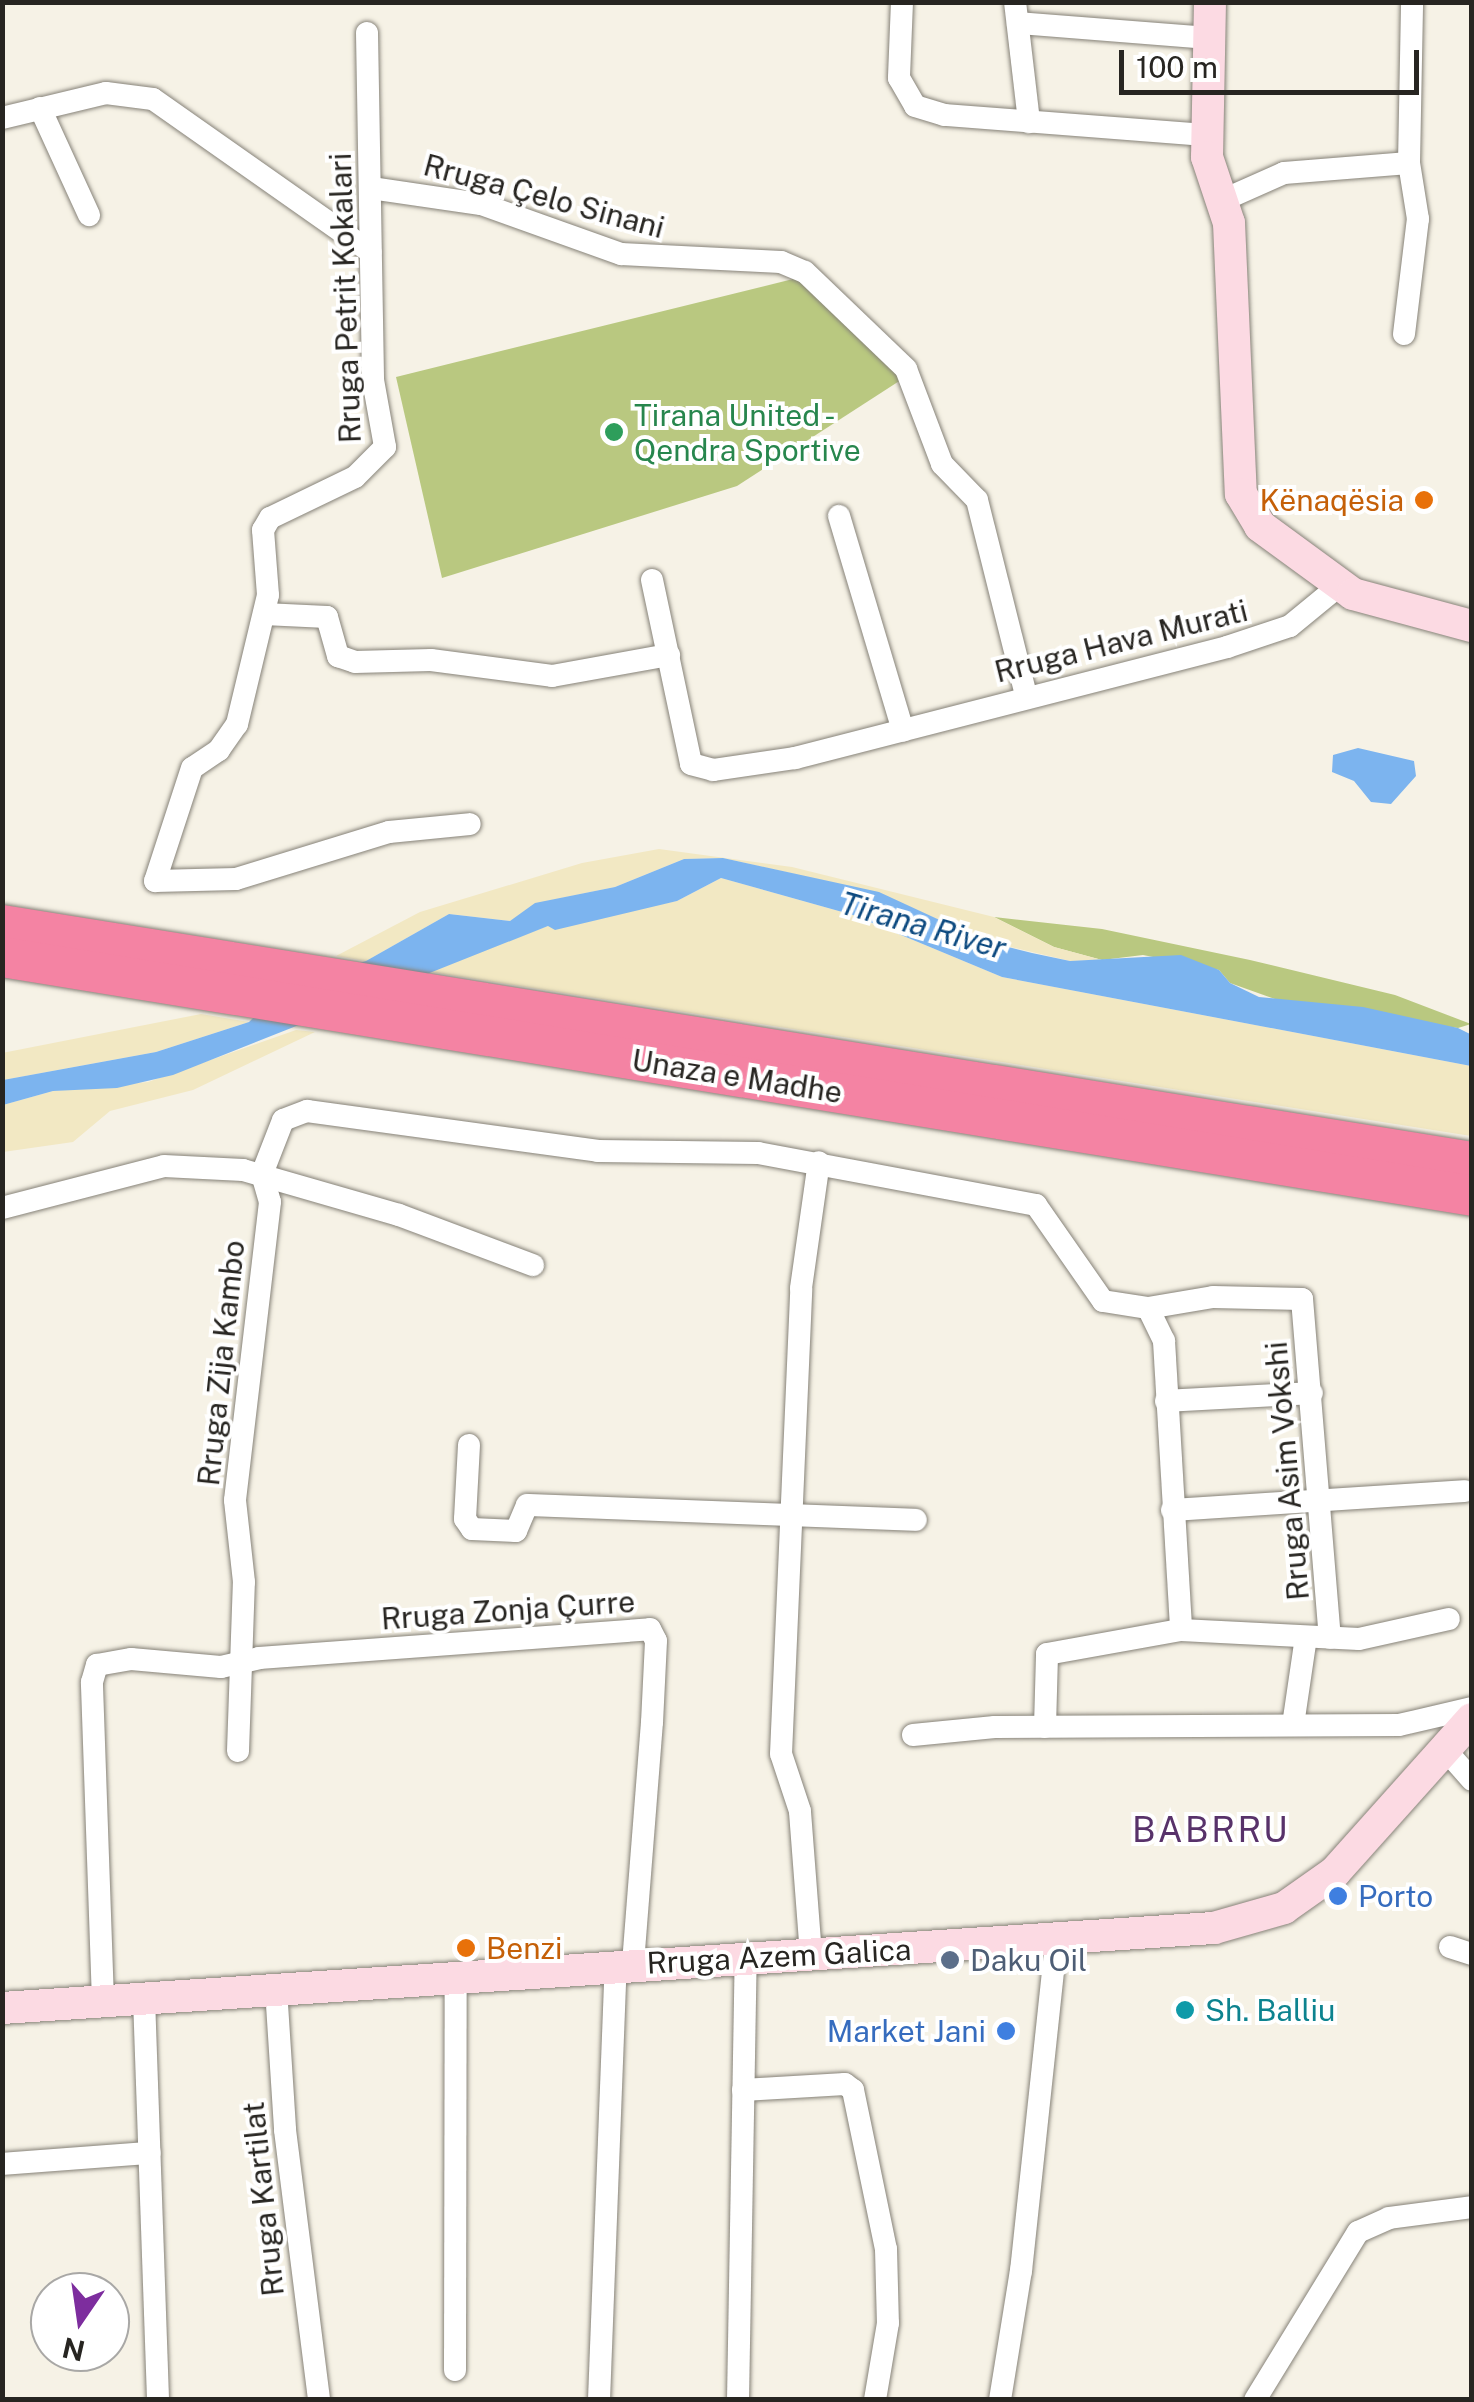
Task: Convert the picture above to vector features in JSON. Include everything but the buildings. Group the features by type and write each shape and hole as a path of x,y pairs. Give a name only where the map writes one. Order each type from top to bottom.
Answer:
{"highway":[{"name":"Unaza e Madhe","path":"2,925 459,1031 1472,1196"},
{"name":"Unaza e Madhe","path":"2,957 515,1006 1472,1162"}],"main road":[{"path":"1210,2 1208,169 1230,239 1241,494 1260,526 1340,585 1382,606 1472,626"},
{"name":"Rruga Azem Galica","path":"2,2008 624,1965 1056,1942 1214,1928 1284,1908 1364,1844 1442,1746 1472,1718"}],"street":[{"path":"902,2 898,63 905,95 914,106 1029,122 1207,135"},
{"path":"1404,334 1418,219 1409,163 1412,2"},
{"path":"1029,122 1016,13 1210,38"},
{"name":"Rruga Petrit Kokalari","path":"367,34 373,348 382,456 355,477 270,518 263,530 269,582 237,724 218,750 192,768 155,881 236,879 390,832 470,824"},
{"path":"2,118 106,92 154,99 370,252"},
{"path":"40,108 89,215"},
{"path":"1220,201 1284,173 1409,163"},
{"name":"Rruga Çelo Sinani","path":"371,188 481,204 621,254 780,262 805,272 906,370 942,464 977,500 1026,695"},
{"path":"839,516 904,732"},
{"name":"Rruga Hava Murati","path":"652,580 691,764 700,770 795,758 1272,634 1310,612 1340,585"},
{"path":"264,614 327,618 338,656 355,662 431,660 552,676 669,656"},
{"path":"262,1174 282,1120 307,1111 598,1151 732,1150 820,1162 1036,1204 1103,1300 1148,1308 1164,1341 1181,1630"},
{"path":"812,1955 800,1811 780,1754 805,1238 820,1162"},
{"path":"2,1208 164,1166 262,1174 534,1266"},
{"name":"Rruga Zija Kambo","path":"242,1662 243,1537 236,1500 270,1202 262,1174"},
{"name":"Rruga Asim Vokshi","path":"1148,1308 1213,1297 1302,1299 1322,1501 1330,1638"},
{"path":"1166,1401 1312,1393"},
{"path":"469,1445 465,1519 472,1528 516,1531 527,1505 916,1520"},
{"path":"1172,1510 1464,1491"},
{"name":"Rruga Asim Vokshi","path":"1045,1727 1047,1654 1181,1630 1330,1638 1391,1635 1449,1619"},
{"name":"Rruga Zonja Çurre","path":"242,1662 650,1629 656,1640 652,1722 624,1965"},
{"path":"1292,1725 1306,1637"},
{"path":"103,2001 93,1673 105,1662 131,1659 194,1667 242,1662 238,1750"},
{"path":"913,1735 1045,1727 1399,1725 1472,1708"},
{"path":"1442,1746 1472,1780"},
{"path":"1000,2400 1022,2271 1056,1942"},
{"path":"738,2400 746,1960"},
{"path":"600,2400 624,1965"},
{"path":"455,2370 456,1977"},
{"name":"Rruga Kartilat","path":"276,1990 285,2130 319,2400"},
{"path":"144,1998 158,2400"},
{"path":"744,2090 844,2084 852,2090 886,2249 888,2322 875,2400"},
{"path":"2,2164 150,2153"},
{"path":"1255,2400 1358,2232 1389,2218 1472,2206"}],"green space":[{"name":"Tirana United - Qendra Sportive","path":"801,277 904,378 737,486 442,578 396,377"},
{"path":"994,917 1102,929 1250,960 1395,995 1471,1024 1458,1028 1292,1005 1230,983 1219,970 1143,955 1102,960 1054,947"}],"sand":[{"path":"659,849 792,867 994,917 1054,947 1102,960 1070,961 985,941 879,893 723,858 684,859 615,887 547,901 510,921 449,914 366,961 336,956 420,912 582,863"},
{"path":"721,878 853,915 1002,977 1471,1066 1471,1136 424,971 548,926 677,901"},
{"path":"201,1014 249,1022 156,1052 3,1080 2,1053"},
{"path":"296,1030 315,1032 193,1090 110,1111 73,1142 3,1152 3,1105 53,1091 148,1082"}],"water":[{"path":"1358,748 1414,761 1416,776 1391,804 1371,802 1354,781 1332,772 1333,755"},
{"name":"Tirana River","path":"723,858 879,892 985,941 1032,953 1070,961 1181,955 1219,970 1230,983 1259,997 1363,1007 1458,1028 1472,1035 1471,1066 1002,977 853,915 721,878 677,901 555,930 548,926 173,1075 117,1088 53,1091 3,1105 3,1080 156,1052 249,1022 285,986 366,961 449,914 510,921 535,903 615,887 684,859"}],"place":[{"name":"Tirana United - Qendra Sportive","path":"614,432"},
{"name":"Kënaqësia","path":"1424,500"},
{"name":"Porto","path":"1338,1896"},
{"name":"Benzi","path":"466,1948"},
{"name":"Daku Oil","path":"950,1960"},
{"name":"Sh. Balliu","path":"1185,2010"},
{"name":"Market Jani","path":"1006,2031"}],"district":[{"name":"BABRRU","path":"1211,1830"}]}
